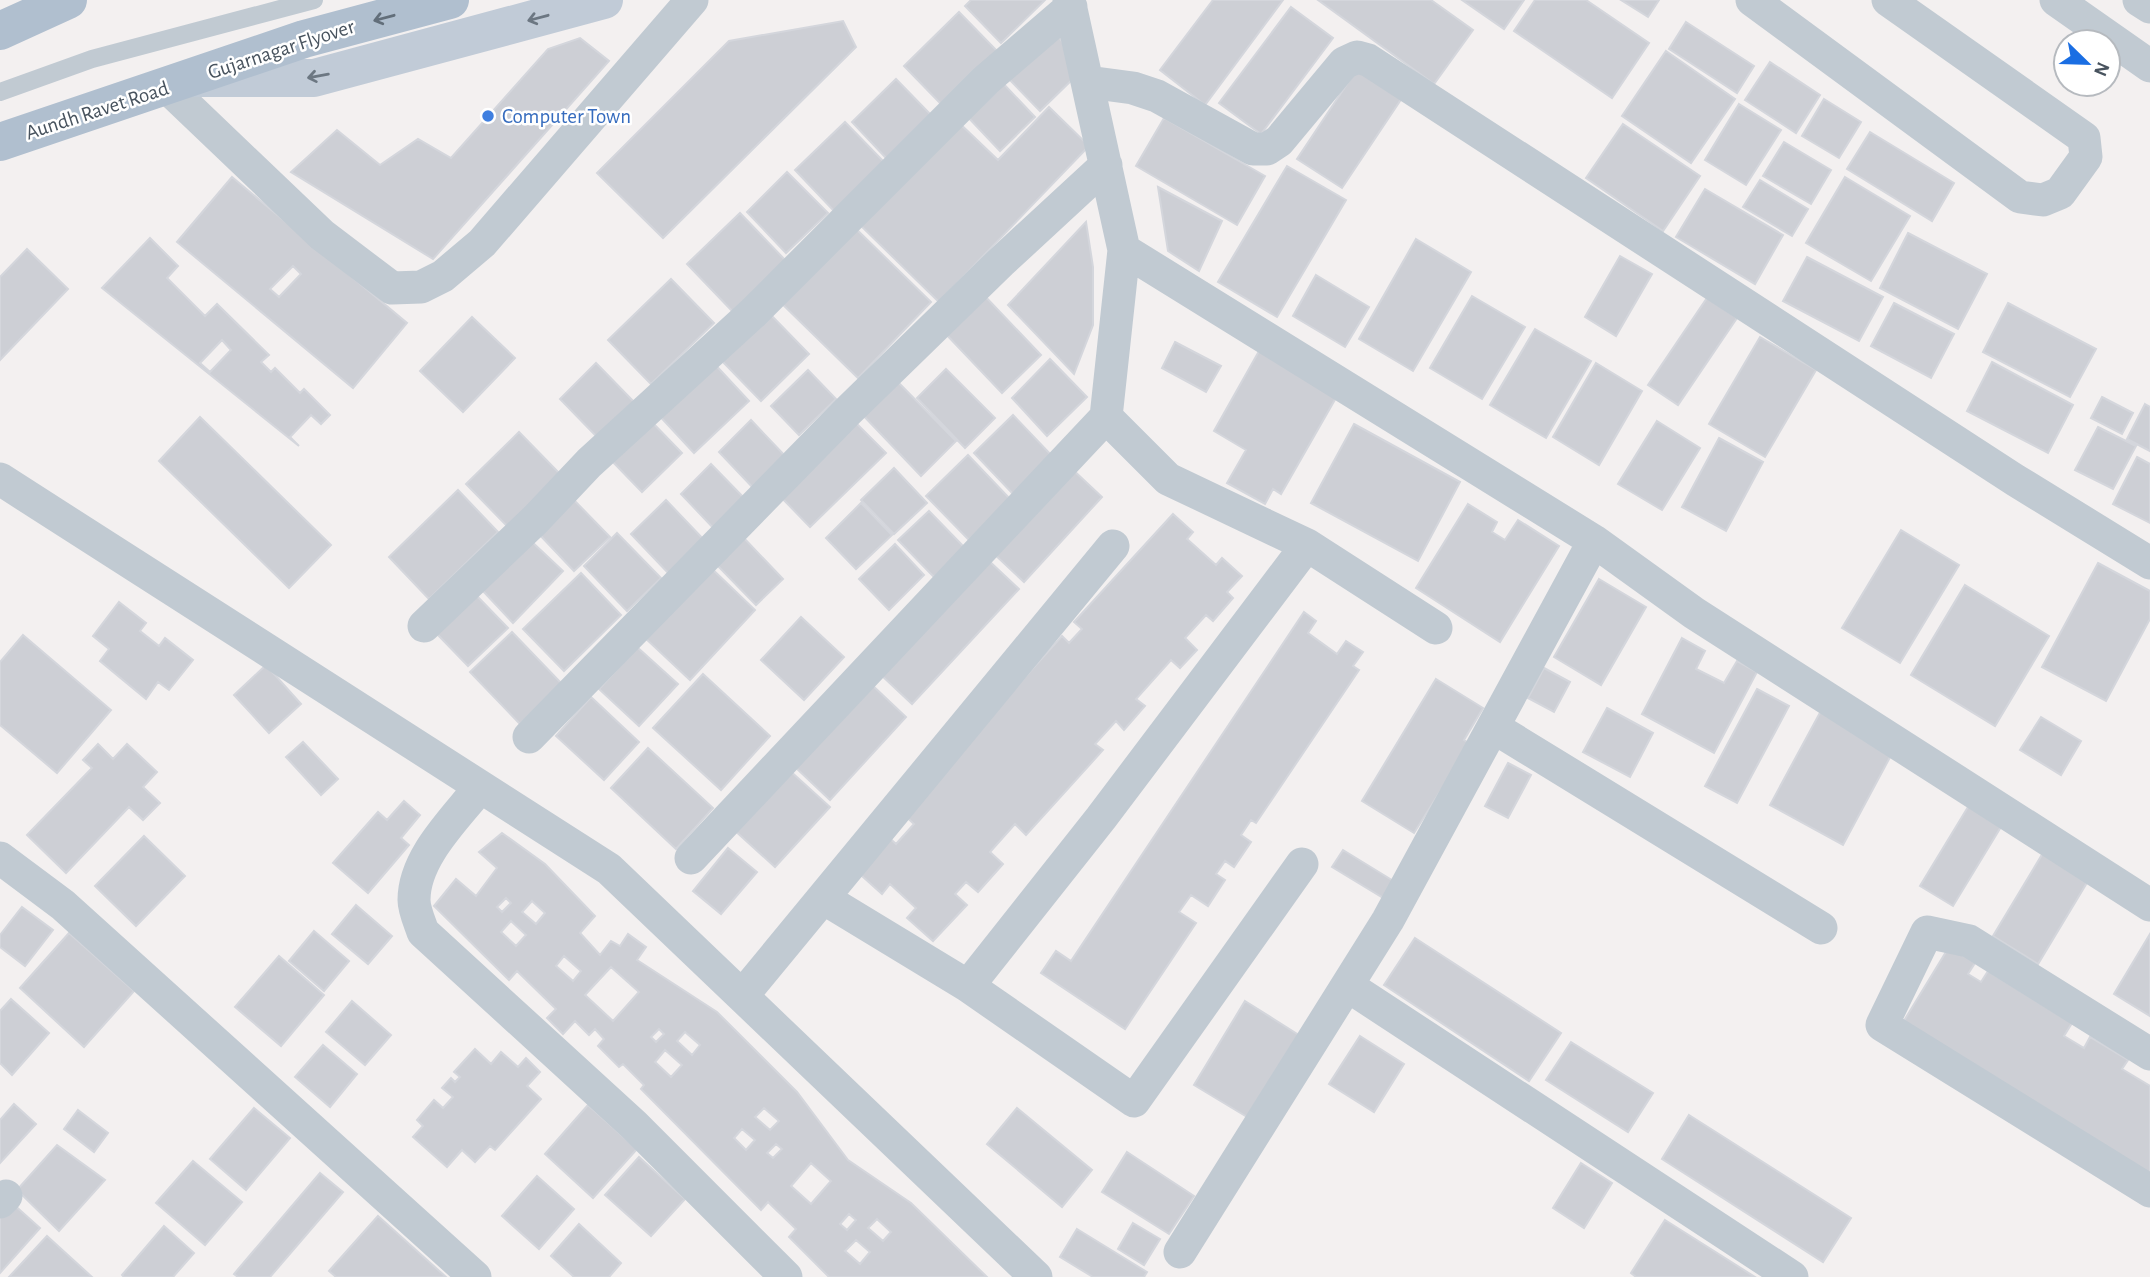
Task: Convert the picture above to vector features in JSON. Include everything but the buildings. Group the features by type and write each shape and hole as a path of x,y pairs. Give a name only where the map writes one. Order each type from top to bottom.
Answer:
{"main road":[{"name":"Gujarnagar Flyover","path":"180,82 298,22 450,0"},
{"path":"0,31 65,1"},
{"name":"Aundh Ravet Road","path":"0,142 180,82"}],"street":[{"path":"180,82 314,78 604,0"},
{"path":"180,82 322,235 392,288 421,287 443,276 482,243 692,0"},
{"path":"1752,0 2020,197 2043,200 2060,193 2086,157 2084,138 1888,0"},
{"path":"2056,0 2150,66"},
{"path":"2139,0 2150,7"},
{"path":"425,626 536,519 589,463 752,313 986,80 1070,4 1124,250 1106,417 691,858"},
{"path":"1088,82 1133,88 1157,96 1237,142 1253,149 1267,149 1279,141 1344,63 1357,57 1368,61 2015,480 2150,563"},
{"path":"528,737 846,414 1001,262 1106,165"},
{"path":"1124,250 1594,541 1694,613 2150,905"},
{"path":"1106,417 1168,479 1307,545 1436,628"},
{"path":"0,479 609,869 1036,1277"},
{"path":"1180,1252 1388,920 1594,541"},
{"path":"968,986 1101,818 1307,545"},
{"path":"742,996 1113,546"},
{"path":"1493,727 1821,928"},
{"path":"480,787 429,853 418,874 414,902 423,932 634,1125 786,1277"},
{"path":"0,858 63,905 475,1277"},
{"path":"823,898 968,986 1134,1101 1302,864"},
{"path":"2150,1054 1969,941 1927,932 1882,1025 2150,1191"},
{"path":"1349,985 1792,1277"}],"lane":[{"path":"0,92 92,59 298,22 314,0"}],"place":[{"name":"Computer Town","path":"488,116"}]}
